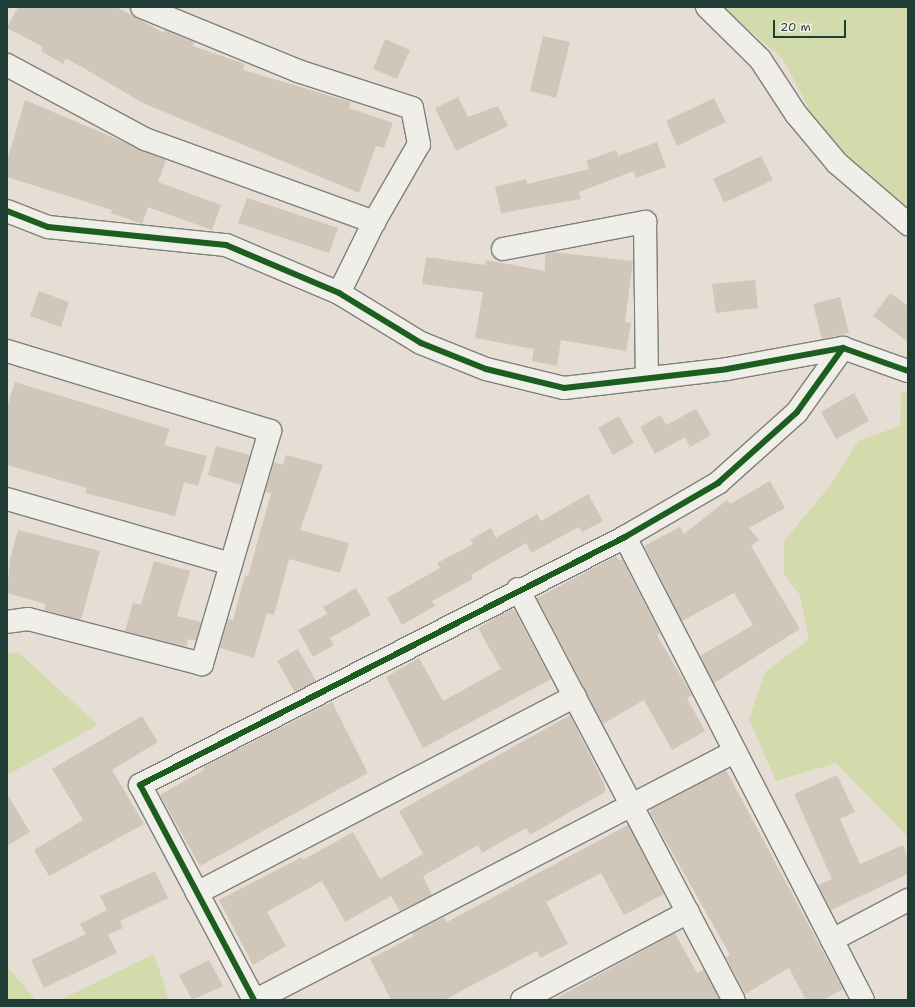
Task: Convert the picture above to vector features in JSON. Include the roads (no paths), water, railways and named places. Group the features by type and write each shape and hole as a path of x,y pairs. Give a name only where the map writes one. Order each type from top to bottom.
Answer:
{"street":[{"path":"142,7 298,71 412,108 419,144 374,222 339,293"},
{"path":"707,7 760,59 796,114 837,163 908,224"},
{"path":"7,65 145,139 374,222"},
{"path":"7,211 48,227 226,245 339,293 421,343 486,369 564,388 727,369 843,348 908,371"},
{"path":"503,249 645,222 647,378"},
{"path":"734,752 255,1000 140,785 518,589 625,536 718,483 797,412 843,348"},
{"path":"7,351 270,431 202,664 28,619 7,622"},
{"path":"7,499 231,564"},
{"path":"625,536 734,752 863,1000"},
{"path":"518,589 734,1000"},
{"path":"197,893 575,696"},
{"path":"832,940 908,900"},
{"path":"522,1000 688,912"}]}
